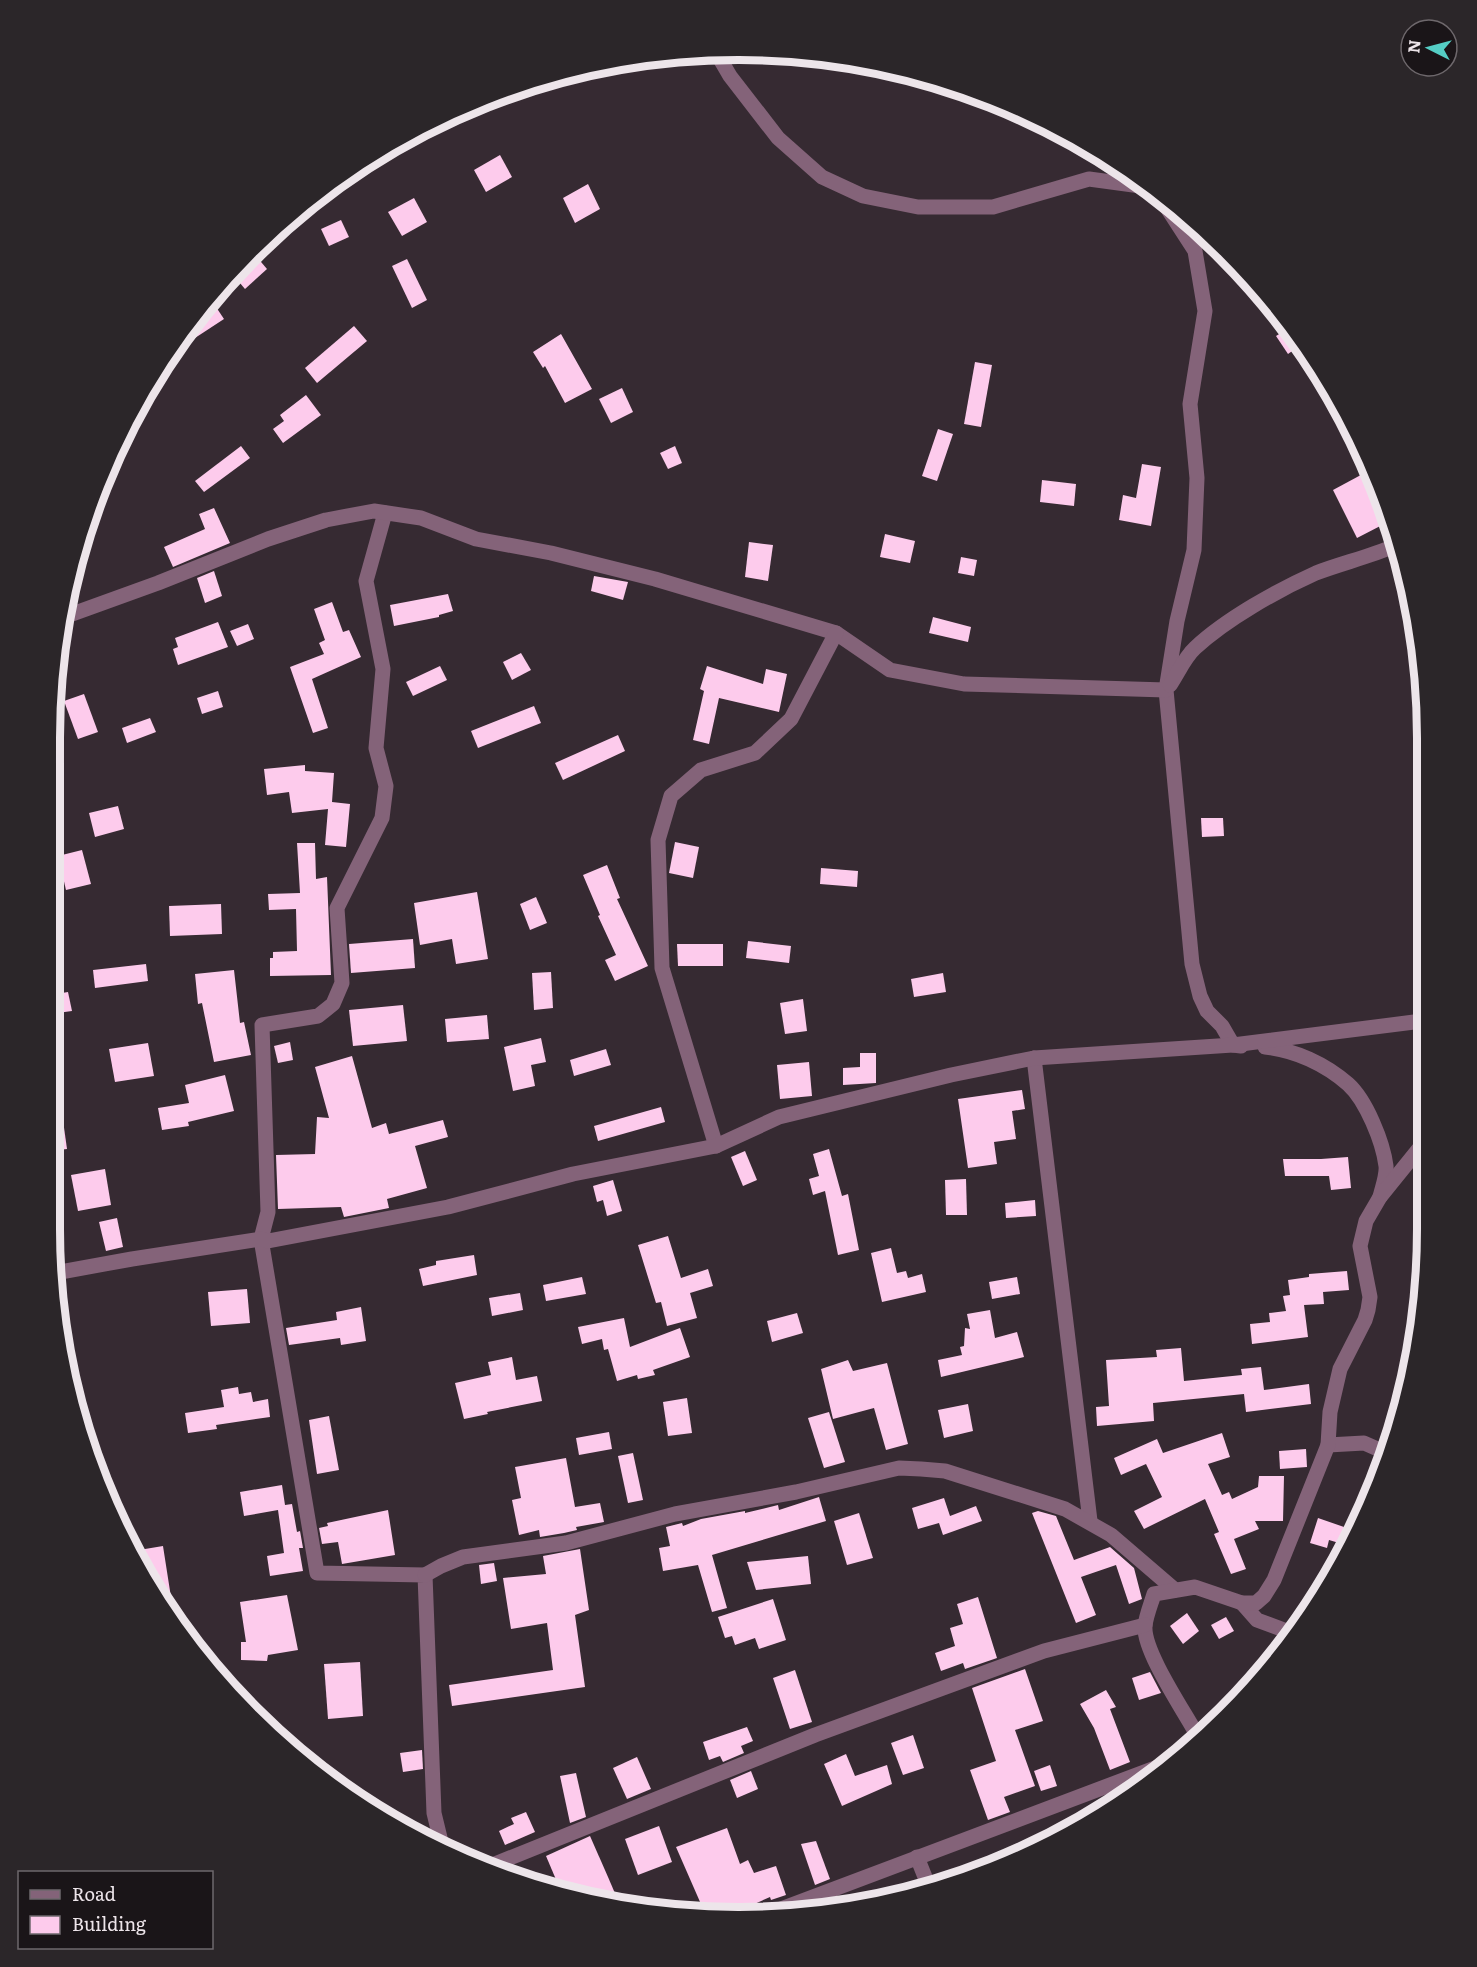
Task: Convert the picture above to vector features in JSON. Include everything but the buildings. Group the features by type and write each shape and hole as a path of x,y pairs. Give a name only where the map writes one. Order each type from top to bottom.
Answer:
{"street":[{"path":"721,60 730,76 778,138 822,177 863,196 918,207 993,207 1089,179 1130,185"},
{"path":"1173,218 1195,251 1205,312 1190,404 1197,478 1194,550 1177,621 1166,690 1192,964 1200,996 1207,1011 1222,1026 1233,1045"},
{"path":"72,614 268,539 326,520 374,511 421,518 476,539 551,553 655,579 836,633 890,670 964,684 1166,690"},
{"path":"385,513 366,581 383,669 376,748 386,786 382,818 337,908 342,983 333,1004 318,1016 262,1025 268,1212 261,1239 317,1574 425,1575 463,1557 566,1543 675,1514 796,1492 899,1468 945,1471 1047,1502 1090,1521 1111,1535 1175,1590"},
{"path":"1166,690 1193,649 1216,630 1317,573 1389,548"},
{"path":"716,1146 662,968 658,840 671,796 701,770 755,753 791,719 836,633"},
{"path":"61,1272 261,1239 268,1241 448,1207 573,1174 716,1146 779,1117 951,1075 1034,1058 1233,1045 1417,1022"},
{"path":"1233,1045 1282,1049 1319,1063 1350,1085 1372,1120 1381,1142 1386,1168 1380,1197"},
{"path":"1034,1058 1090,1521"},
{"path":"1195,1731 1159,1668 1146,1638 1145,1625 1154,1594 1194,1587 1242,1603 1256,1603 1264,1596 1274,1580 1328,1445 1330,1412 1340,1369 1368,1310 1370,1297 1360,1246 1366,1221 1380,1197 1417,1151"},
{"path":"1328,1445 1364,1443 1380,1450"},
{"path":"425,1575 434,1813 440,1838"},
{"path":"1242,1603 1257,1620 1285,1630"},
{"path":"498,1863 815,1735 1044,1651 1145,1625"},
{"path":"791,1905 1146,1772"},
{"path":"917,1857 926,1880"}]}
